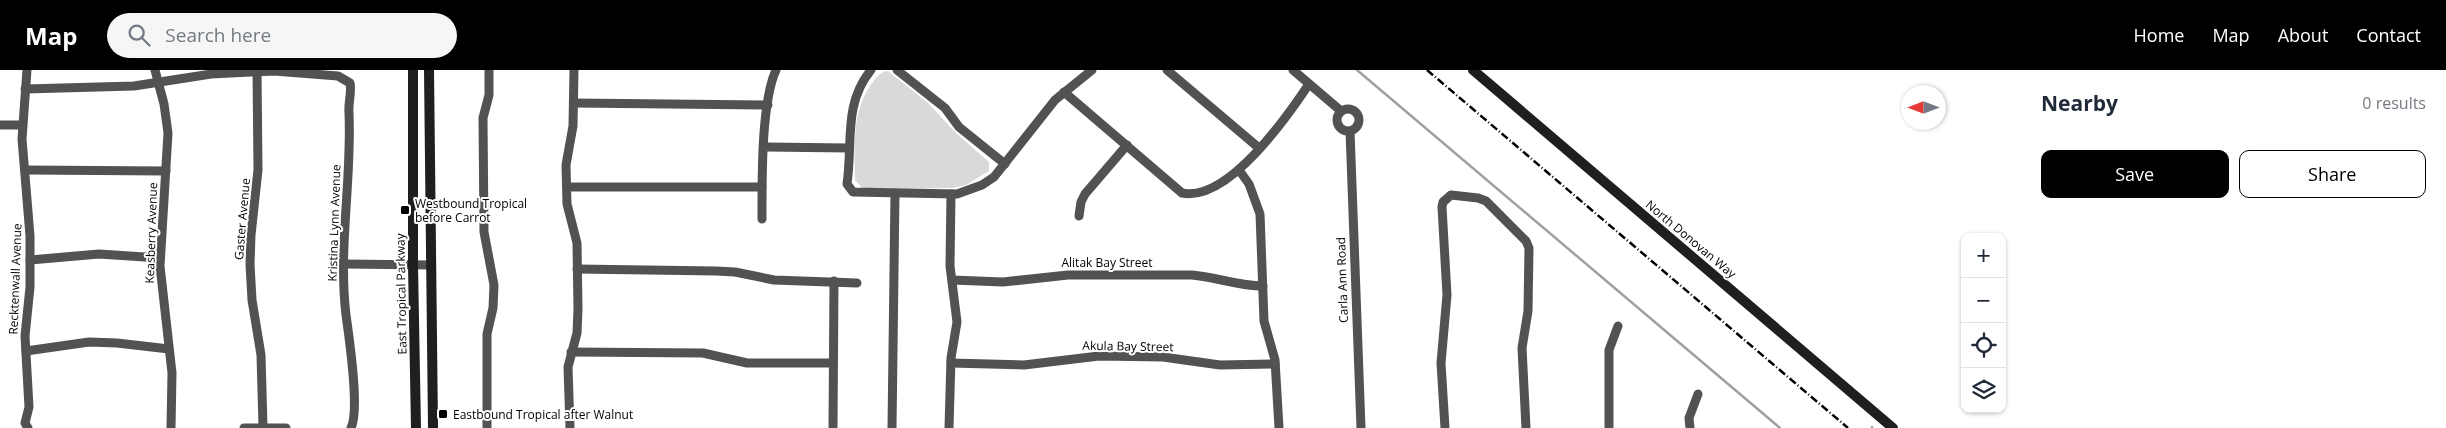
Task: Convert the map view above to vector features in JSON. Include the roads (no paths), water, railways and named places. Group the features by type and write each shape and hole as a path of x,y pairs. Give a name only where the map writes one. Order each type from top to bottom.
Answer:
{"main road":[{"name":"East Tropical Parkway","path":"413,70 413,265 416,428"},
{"path":"429,70 433,428"},
{"name":"North Donovan Way","path":"1472,70 1893,428"}],"street":[{"name":"Recktenwall Avenue","path":"27,70 22,125 30,218 26,351 29,407 25,422 28,428"},
{"name":"Keasberry Avenue","path":"154,70 168,126 160,281 172,373 171,428"},
{"path":"487,428 487,334 493,308 494,285 484,232 483,118 489,94 489,70"},
{"path":"570,428 568,367 578,325 577,243 569,215 567,187 567,154 573,126 574,70"},
{"path":"762,219 764,147 770,89 776,70"},
{"path":"871,70 854,100 850,118 847,184 853,192 895,194 951,194 967,192 982,185 994,177 1064,92 1092,70"},
{"path":"897,70 945,108 959,127 1005,164"},
{"path":"1167,70 1259,148"},
{"path":"1293,70 1341,111 1337,118 1338,125 1343,130 1350,131"},
{"path":"25,89 126,86 158,83 211,74 257,72"},
{"name":"Kristina Lynn Avenue","path":"257,72 338,76 347,80 351,88 348,103 349,179 345,264 345,299 353,374 354,419 351,428"},
{"name":"Gaster Avenue","path":"257,72 258,170 250,264 252,300 261,355 263,427"},
{"path":"1064,92 1182,192 1188,194 1214,186 1230,178 1239,170 1310,84"},
{"path":"574,103 768,105"},
{"name":"Carla Ann Road","path":"1341,111 1348,108 1358,113 1359,124 1350,131 1361,428"},
{"path":"0,125 22,125"},
{"path":"1079,216 1081,202 1085,194 1127,145"},
{"path":"764,147 849,148"},
{"path":"25,170 166,172"},
{"path":"1239,170 1248,184 1260,214 1264,322 1275,364 1279,428"},
{"path":"567,187 762,187"},
{"path":"892,428 895,194"},
{"path":"949,428 951,362 957,322 952,280 951,194"},
{"path":"1444,428 1441,362 1447,295 1442,207 1446,198 1451,195 1478,198 1486,201 1526,240 1529,248 1528,311 1522,348 1526,428"},
{"path":"30,260 99,254 160,258"},
{"path":"345,264 430,265"},
{"path":"577,269 716,271 736,272 774,280 858,282"},
{"name":"Alitak Bay Street","path":"952,280 1003,282 1068,275 1192,275 1212,276 1247,286 1263,286"},
{"path":"833,428 834,281"},
{"path":"1609,428 1609,350 1618,326"},
{"path":"26,351 88,342 117,343 169,350"},
{"path":"571,352 703,354 740,362 834,363"},
{"name":"Akula Bay Street","path":"951,362 1024,365 1099,356 1163,357 1220,365 1275,364"},
{"path":"1690,428 1689,418 1698,394"},
{"path":"244,428 286,428"}],"waterway":[{"path":"1357,70 1780,428"}],"railway":[{"path":"1427,70 1848,428"}],"place":[{"name":"Westbound Tropical before Carrot","path":"405,210"},
{"name":"Eastbound Tropical after Walnut","path":"443,414"}]}
